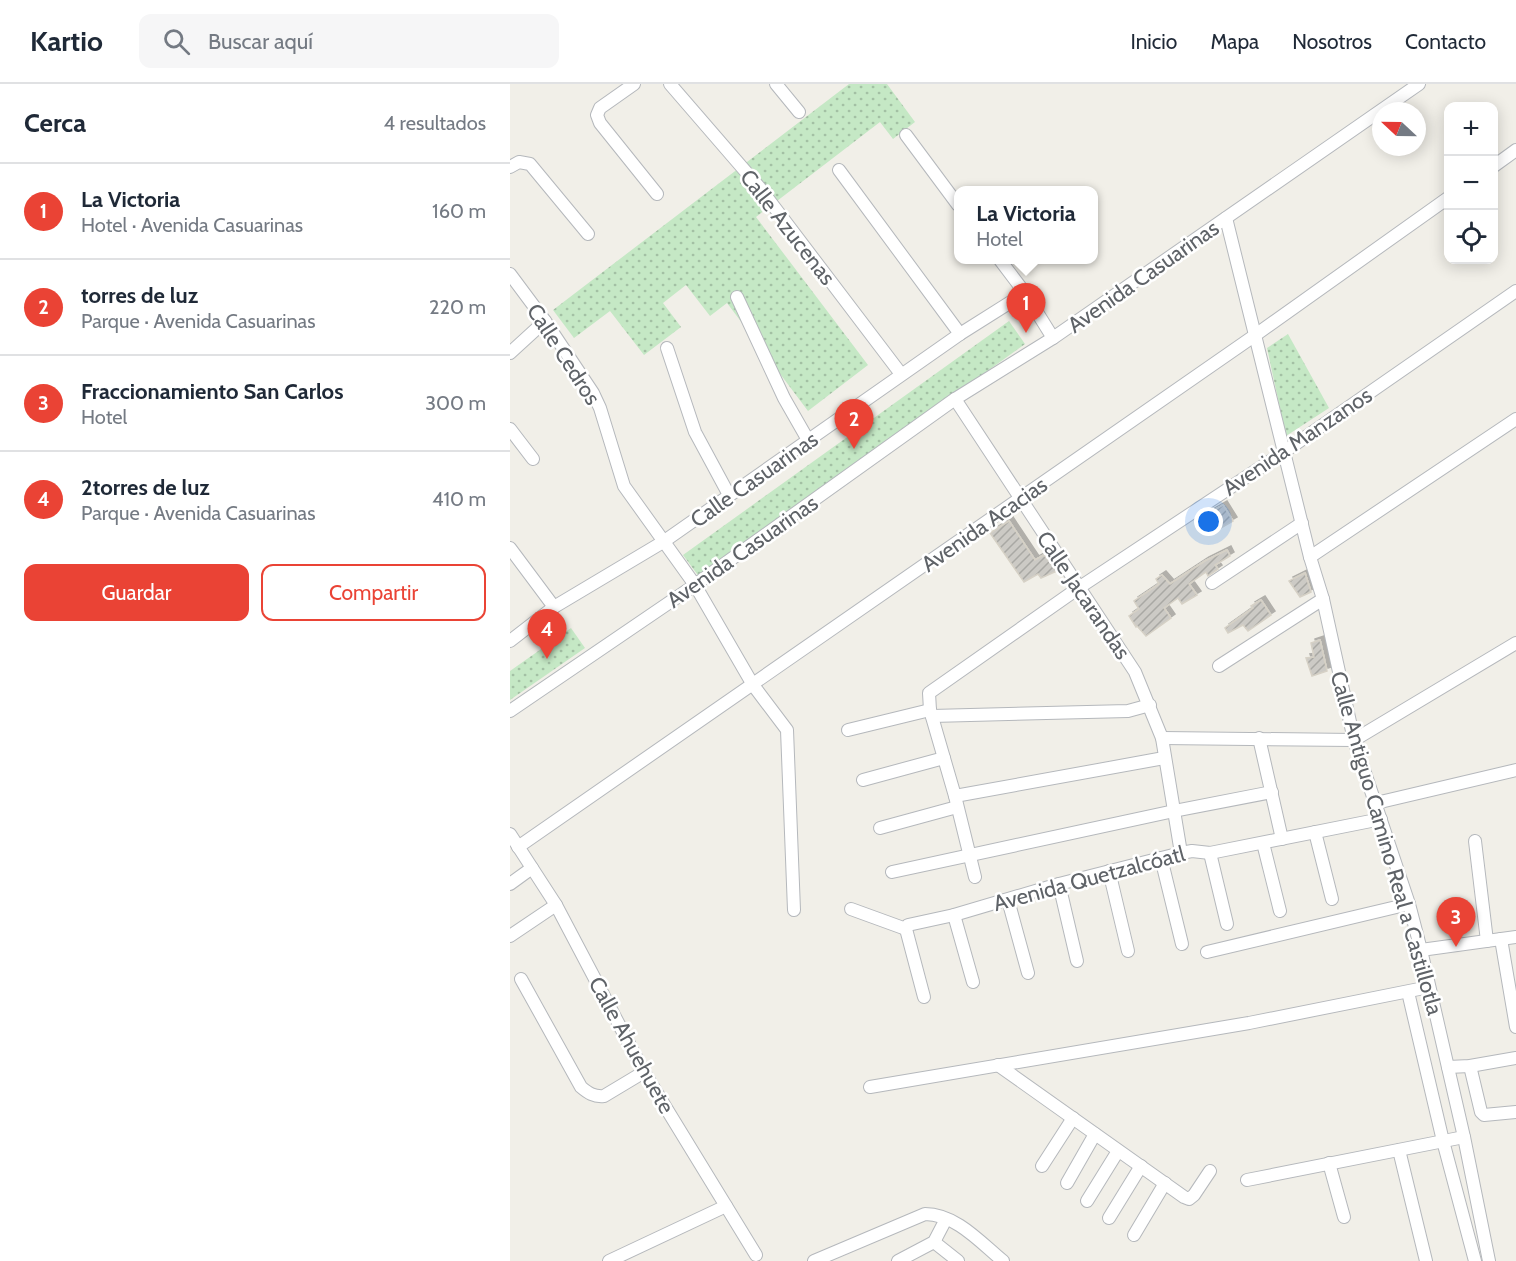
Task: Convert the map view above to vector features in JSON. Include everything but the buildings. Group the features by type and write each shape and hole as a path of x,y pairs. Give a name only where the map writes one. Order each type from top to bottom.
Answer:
{"street":[{"path":"634,84 600,108 597,115 600,123 657,194"},
{"name":"Calle Azucenas","path":"670,84 759,187 902,374"},
{"path":"776,84 799,112"},
{"name":"Avenida Casuarinas","path":"510,711 695,585 955,399 1053,338 1419,84"},
{"path":"906,135 954,200"},
{"path":"1498,163 1516,150"},
{"path":"510,167 519,162 530,164 588,234"},
{"path":"839,170 960,333"},
{"name":"Avenida Acacias","path":"518,847 1444,202"},
{"name":"Calle Antiguo Camino Real a Castillotla","path":"1226,218 1310,557 1323,599 1354,740 1409,903 1421,950 1464,1137 1489,1261"},
{"path":"1003,264 1025,293 1053,338"},
{"name":"Calle Cedros","path":"510,274 545,321 593,393 600,408 624,486 695,585 753,685 787,730 794,910"},
{"name":"Avenida Manzanos","path":"931,713 929,693 1080,587 1284,452 1516,291"},
{"name":"Calle Casuarinas","path":"510,641 554,607 663,542 960,333 1025,293"},
{"path":"737,297 784,398 808,440"},
{"path":"510,353 545,321"},
{"path":"667,348 695,432 729,495"},
{"name":"Calle Jacarandas","path":"955,399 1136,672 1162,738 1181,853"},
{"path":"1310,557 1516,419"},
{"path":"510,429 533,459"},
{"path":"1212,583 1302,523"},
{"path":"510,548 554,607"},
{"path":"1220,666 1323,599"},
{"path":"1162,738 1354,740 1516,643"},
{"path":"848,729 931,713 1128,711 1150,705"},
{"path":"931,713 975,877"},
{"path":"1259,738 1282,839"},
{"path":"862,780 944,758"},
{"path":"880,828 956,801 1164,759"},
{"path":"1376,803 1516,770"},
{"path":"892,872 1272,792"},
{"name":"Avenida Quetzalcóatl","path":"906,928 908,925 954,915 1059,884 1181,853 1192,851 1210,853 1381,819"},
{"path":"1316,832 1332,899"},
{"name":"Calle Ahuehuete","path":"510,834 556,905 644,1072 756,1255"},
{"path":"1475,841 1487,941"},
{"path":"1263,843 1280,911"},
{"path":"1210,853 1227,924"},
{"path":"1161,858 1182,944"},
{"path":"510,884 532,868"},
{"path":"1109,871 1128,951"},
{"path":"1059,884 1077,961"},
{"path":"1008,900 1028,973"},
{"path":"1206,952 1409,903"},
{"path":"510,936 556,905"},
{"path":"851,909 906,928 924,997"},
{"path":"954,915 973,982"},
{"path":"1421,950 1516,937"},
{"path":"1501,939 1516,1027"},
{"path":"521,979 581,1087 586,1092 598,1097 604,1096 644,1072"},
{"path":"870,1087 1262,1020 1429,987"},
{"path":"1408,992 1474,1261"},
{"path":"1448,1067 1470,1066 1516,1058"},
{"path":"998,1065 1189,1199 1194,1196 1210,1171"},
{"path":"1470,1066 1481,1112 1484,1115 1516,1112"},
{"path":"1042,1166 1073,1118"},
{"path":"1066,1183 1095,1134"},
{"path":"1247,1180 1464,1137"},
{"path":"1399,1150 1426,1261"},
{"path":"1087,1201 1118,1151"},
{"path":"1329,1163 1344,1217"},
{"path":"1109,1218 1141,1166"},
{"path":"1134,1235 1165,1183"},
{"path":"609,1261 726,1206"},
{"path":"814,1261 925,1214 933,1214 955,1222 1003,1261"},
{"path":"908,1259 934,1242 946,1219"},
{"path":"934,1242 958,1261"}],"green space":[{"path":"849,84 887,84 915,122 893,139 880,122 756,217 868,365 808,411 727,303 710,316 686,285 663,303 681,327 644,355 610,311 574,338 553,310"},
{"path":"1009,321 1025,344 700,578 683,555"},
{"path":"1288,334 1329,408 1286,436 1267,348"},
{"path":"571,628 585,648 510,700 510,671"}],"place":[{"name":"La Victoria","path":"1026,333"},
{"name":"torres de luz","path":"854,449"},
{"name":"2torres de luz","path":"547,659"},
{"name":"Fraccionamiento San Carlos","path":"1456,947"}]}
